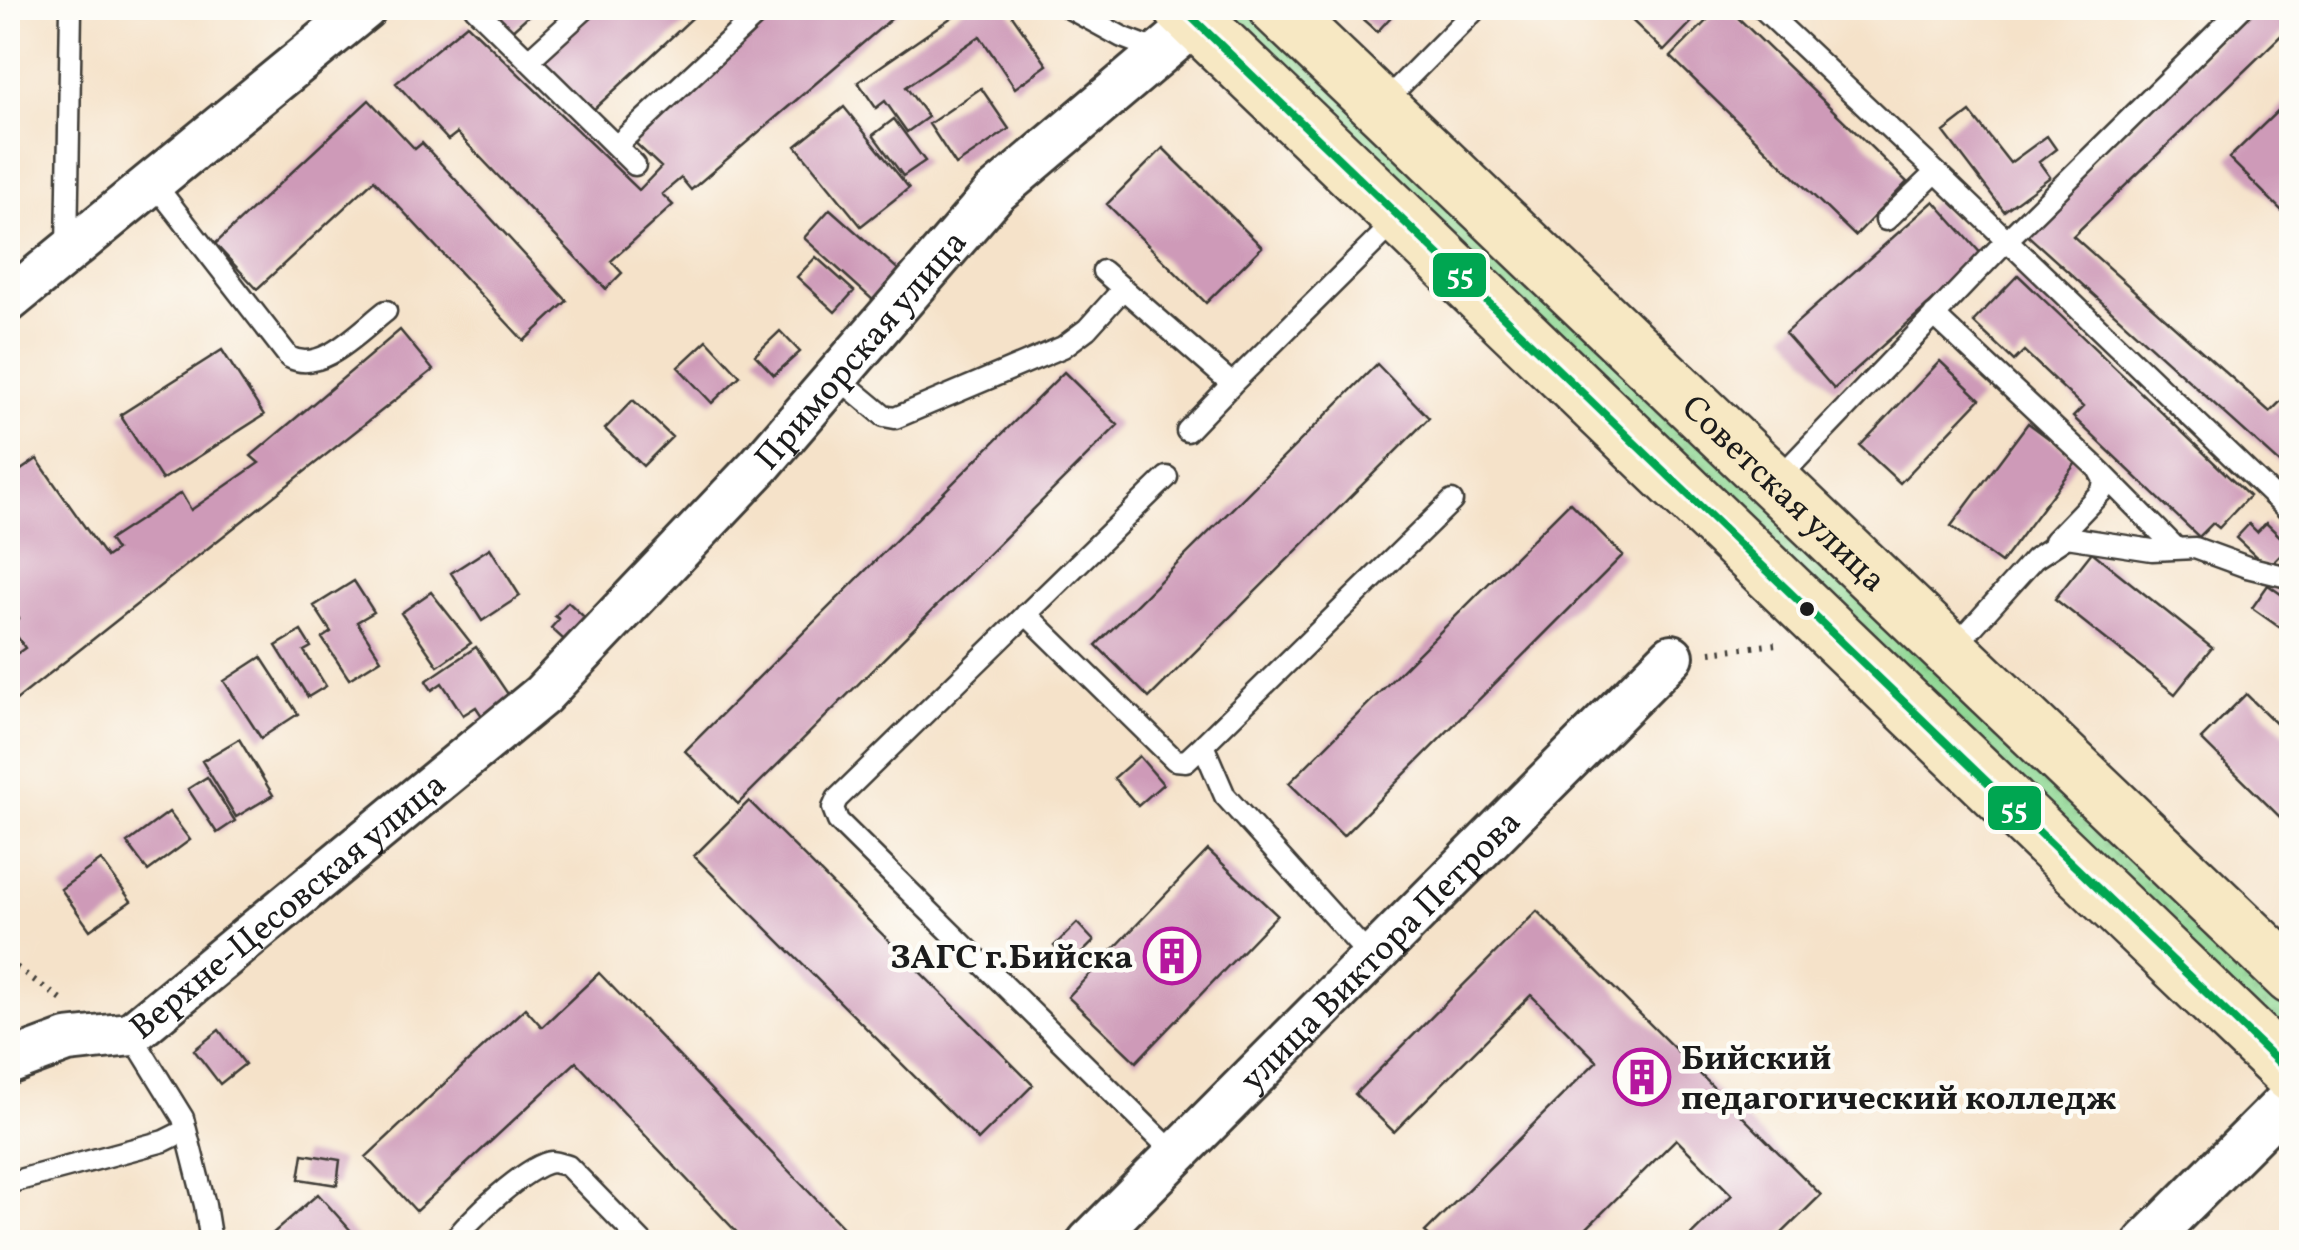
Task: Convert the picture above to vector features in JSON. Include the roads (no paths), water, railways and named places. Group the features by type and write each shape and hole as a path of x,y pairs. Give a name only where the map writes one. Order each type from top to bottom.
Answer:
{"main road":[{"name":"Советская улица","path":"1277,8 2292,977"},
{"name":"Советская улица","path":"1180,27 1400,217 2292,1076"}],"street":[{"path":"8,301 365,8"},
{"name":"Приморская улица","path":"542,695 760,465 994,194 1180,27"},
{"name":"улица Виктора Петрова","path":"1089,1242 1672,656"},
{"name":"Верхне-Цесовская улица","path":"8,1063 67,1042 132,1034 542,695"},
{"path":"2146,1242 2292,1096"}],"lane":[{"path":"67,254 71,8"},
{"path":"475,8 635,165"},
{"path":"528,60 586,8"},
{"path":"616,146 764,8"},
{"path":"1069,8 1122,37 1180,27"},
{"path":"1381,105 1478,8"},
{"path":"1762,8 2292,514"},
{"path":"1774,482 2005,242 2242,8"},
{"path":"1886,220 1936,172"},
{"path":"153,182 289,356 300,363 326,356 386,311"},
{"path":"1187,430 1400,217"},
{"path":"1103,271 1232,384"},
{"path":"836,376 884,416 910,414 1063,346 1087,329 1123,289"},
{"path":"1934,315 2176,548"},
{"path":"1951,652 2034,558 2102,491 2104,480 2098,469"},
{"path":"1167,477 832,808 838,821 1174,1154"},
{"path":"1026,614 1175,760 1186,761 1452,501"},
{"path":"2049,546 2067,537 2082,537 2131,548 2212,552 2247,567 2292,578"},
{"path":"1203,745 1225,796 1373,960"},
{"path":"132,1034 183,1118 206,1205 210,1242"},
{"path":"8,1183 164,1141 186,1130"},
{"path":"452,1242 512,1185 534,1169 553,1162 568,1166 642,1242"}],"place":[{"name":"ЗАГС г.Бийска","path":"1172,956"},
{"name":"Бийский педагогический колледж","path":"1642,1077"}]}
